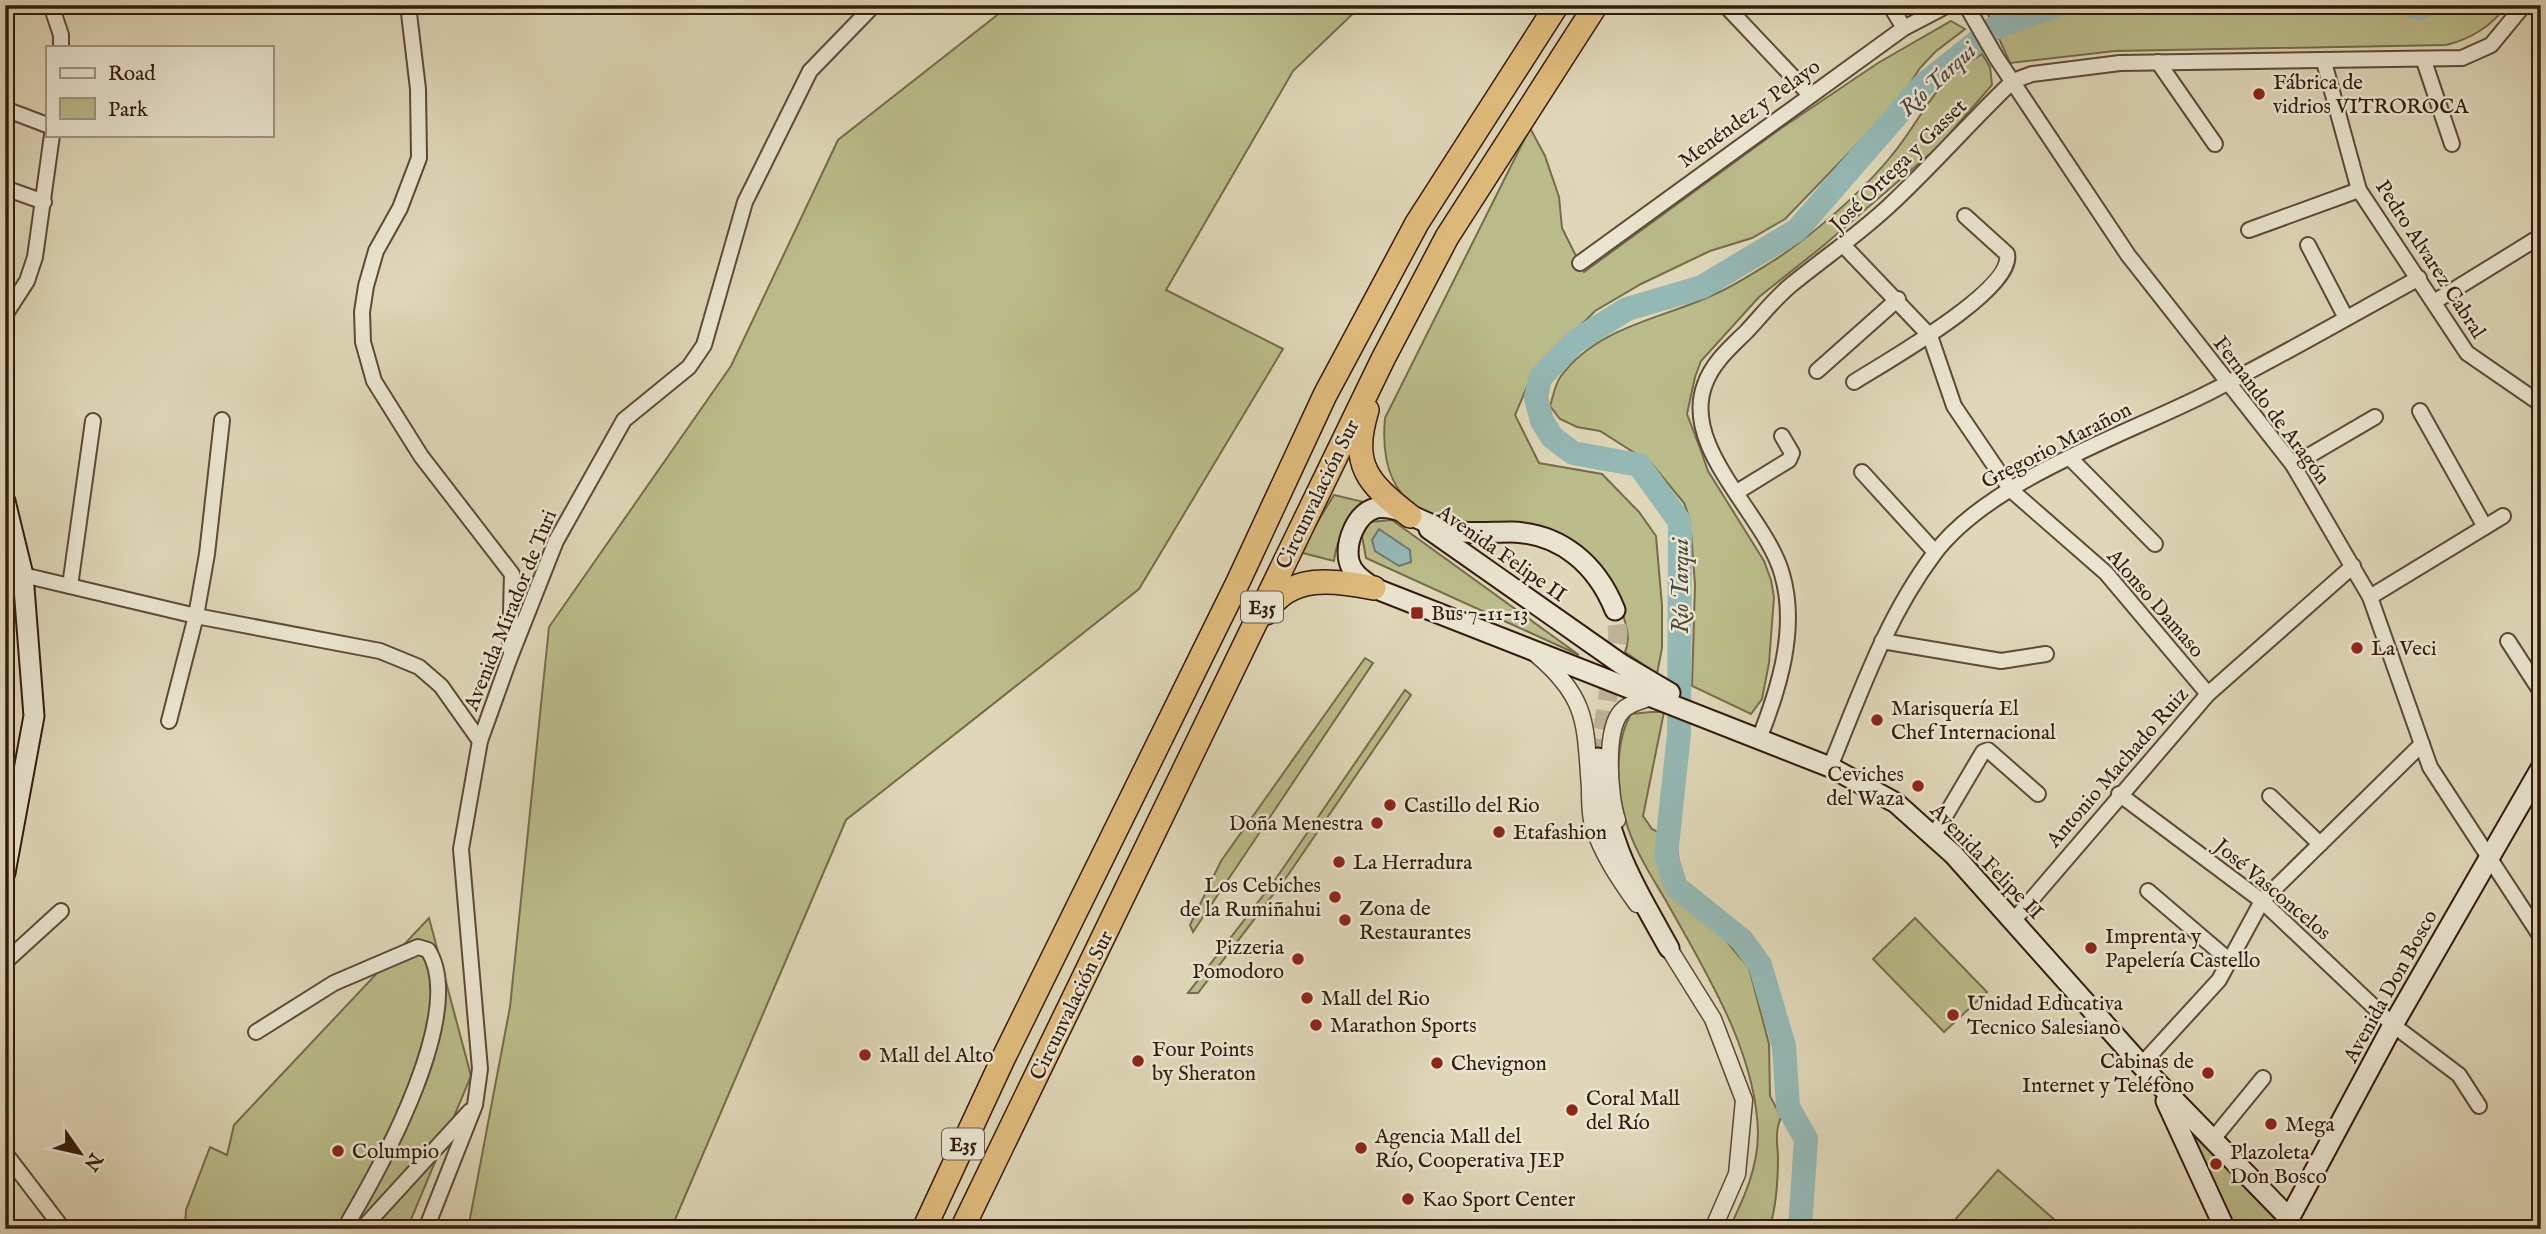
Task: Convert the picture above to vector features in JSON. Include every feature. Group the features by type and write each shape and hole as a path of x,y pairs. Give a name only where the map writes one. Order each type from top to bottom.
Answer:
{"highway":[{"name":"Circunvalación Sur","path":"924,1229 1003,1059 1343,359 1417,223 1557,5"},
{"name":"Circunvalación Sur","path":"962,1229 1383,359 1447,237 1530,103 1596,5"},
{"path":"1383,359 1360,435 1366,471 1373,487 1410,516"},
{"path":"1237,657 1271,605 1288,591 1315,581 1374,588"}],"main road":[{"path":"5,501 23,575 34,716 10,824 5,873"},
{"path":"1374,588 1358,577 1349,562 1353,530 1373,509 1387,507 1461,533 1513,532 1548,539 1568,549 1589,567 1606,589 1615,610"},
{"name":"Avenida Felipe II","path":"1410,516 1655,693"},
{"name":"Avenida Felipe II","path":"1374,588 1655,693 1830,767 1896,803 1934,835 2014,920 2290,1225"},
{"path":"1598,758 1602,803 1611,835 1623,864 1669,948"},
{"name":"Avenida Don Bosco","path":"2290,1225 2393,1025 2541,768"},
{"name":"Avenida Felipe II","path":"2147,1070 2174,1115 2225,1229"}],"street":[{"path":"51,5 61,35 61,46"},
{"path":"408,5 418,89 419,158 400,208 376,251 362,312 363,342 374,381 421,456 512,574 509,660"},
{"name":"Avenida Mirador de Turi","path":"426,1229 475,1105 480,1069 461,849 481,741 509,660 556,541 624,419 689,367 704,345 745,202 810,71 874,5"},
{"path":"1724,5 1753,32 1810,95"},
{"path":"1890,5 1904,28"},
{"name":"Menéndez y Pelayo","path":"1580,263 1904,28 1948,5"},
{"path":"2013,81 2032,74 2120,63 2424,61 2462,58 2491,45 2524,5"},
{"name":"Fernando de Aragón","path":"1967,6 1996,57 2128,255 2293,465 2370,597 2430,766 2541,937"},
{"path":"2424,61 2452,144"},
{"path":"2158,62 2214,144"},
{"name":"Pedro Alvarez Cabral","path":"2323,62 2359,190 2473,359 2541,404"},
{"name":"José Ortega y Gasset","path":"1754,737 1773,705 1789,612 1783,575 1767,536 1710,452 1700,421 1703,387 1714,365 1789,286 1844,246 1891,205 2013,81"},
{"path":"5,109 46,125"},
{"path":"5,315 27,281 35,257 52,136"},
{"path":"5,188 44,202"},
{"path":"2249,230 2359,190"},
{"path":"1854,382 1930,336 1993,284 2009,259 2007,254 1965,216"},
{"path":"2434,302 2541,236"},
{"path":"2308,245 2346,318"},
{"name":"Alonso Damaso","path":"1844,246 1898,299 1930,336 1955,405 2011,490 2106,573 2208,694"},
{"name":"Gregorio Marañon","path":"1830,767 1882,641 1935,552 1979,509 2071,458 2226,383 2419,278"},
{"path":"1816,371 1898,299"},
{"path":"2420,411 2485,527"},
{"path":"2293,465 2375,417"},
{"path":"169,721 196,615 207,554 222,420"},
{"path":"70,586 93,421"},
{"path":"1737,492 1789,460 1792,453 1782,436"},
{"path":"2071,458 2155,544"},
{"path":"1862,472 1935,552"},
{"path":"2370,597 2503,516"},
{"name":"Antonio Machado Ruiz","path":"2014,920 2119,794 2208,694 2353,566"},
{"path":"23,575 196,615 340,641 380,652 419,667 441,686 481,741"},
{"path":"1882,641 1897,646 2001,661 2046,654"},
{"path":"2508,641 2541,692"},
{"path":"1529,648 1563,677 1575,698 1584,724 1592,824 1616,876 1669,948 1713,1019 1744,1100 1737,1174 1713,1229"},
{"path":"1655,693 1623,709 1614,721 1610,744 1615,814 1649,909 1669,948"},
{"path":"2147,1070 2219,980 2262,901 2422,744"},
{"path":"1934,835 1983,752 1988,750 2038,794"},
{"name":"José Vasconcelos","path":"2119,794 2262,901 2393,1025 2459,1075 2479,1106"},
{"path":"2270,796 2320,844"},
{"path":"2148,891 2230,961"},
{"path":"5,962 61,911"},
{"path":"256,1032 334,983 418,947 428,950 438,965 440,984 422,1077 374,1179 349,1221 353,1229"},
{"path":"2213,1139 2263,1078"},
{"path":"362,1229 475,1105"},
{"path":"5,1153 63,1229"}],"green space":[{"path":"1010,5 1362,5 1293,71 1166,290 1283,349 1139,589 846,820 671,1229 468,1229 510,1007 549,627 731,366 838,140"},
{"path":"1984,5 2507,5 2480,31 2446,45 2115,51 2010,63"},
{"path":"1951,21 1965,29 1935,52 1920,68 1898,102 1785,219 1752,238 1710,251 1641,284 1595,311 1533,373 1515,415 1539,463 1602,474 1639,512 1656,536 1662,606 1662,648 1657,674 1625,652 1628,635 1619,600 1606,575 1588,554 1550,542 1448,523 1420,511 1399,491 1387,461 1385,418 1530,128 1545,156 1559,197 1562,228 1584,272 1780,129 1878,63"},
{"path":"1982,54 1990,67 1992,85 1938,147 1759,297 1701,361 1695,377 1687,414 1708,471 1764,561 1774,597 1769,663 1762,699 1751,714 1692,686 1695,585 1690,519 1684,503 1652,464 1600,431 1577,427 1560,419 1550,406 1556,387 1561,376 1576,359 1611,335 1729,288 1804,239 1852,198 1880,169 1941,86"},
{"path":"1334,495 1368,503 1345,529 1334,561 1299,552"},
{"path":"1392,520 1579,655 1366,558 1362,536 1369,522"},
{"path":"1365,658 1373,663 1193,932 1190,925 1221,861"},
{"path":"1405,690 1411,695 1288,875 1198,993 1188,993 1275,880"},
{"path":"1664,712 1643,816 1652,829 1676,842 1685,903 1722,936 1749,968 1769,1044 1770,1096 1781,1117 1777,1136 1776,1193 1769,1229 1729,1229 1740,1206 1756,1158 1758,1133 1748,1071 1725,1011 1696,953 1637,849 1622,806 1619,765 1626,725 1631,714"},
{"path":"429,918 471,1076 407,1229 185,1229 186,1210 210,1147 227,1155 234,1125"},
{"path":"1915,918 1987,992 1944,1032 1873,959"},
{"name":"Plazoleta Don Bosco","path":"2178,1108 2279,1220 2275,1229 2233,1229"},
{"path":"1998,1170 2065,1229 1947,1229"}],"water":[{"path":"1379,529 1410,550 1411,562 1399,566 1375,551 1372,540"}],"waterway":[{"name":"Río Tarqui","path":"1800,1229 1806,1139 1788,1107 1784,1046 1760,965 1742,940 1676,887 1666,855 1679,734 1680,522 1639,465 1573,453 1552,437 1542,421 1536,398 1540,378 1574,342 1627,309 1702,287 1797,230 1923,85 1994,28 2058,5"},
{"name":"Río Tarqui","path":"2410,5 2419,8 2427,5"}],"tunnel":[{"path":"1598,758 1618,634 1615,610"}],"place":[{"name":"Fábrica de vidrios VITROROCA","path":"2259,94"},
{"name":"Bus 7-11-13","path":"1417,613"},
{"name":"La Veci","path":"2357,648"},
{"name":"Marisquería El Chef Internacional","path":"1877,720"},
{"name":"Ceviches del Waza","path":"1918,786"},
{"name":"Castillo del Rio","path":"1390,805"},
{"name":"Doña Menestra","path":"1377,823"},
{"name":"Etafashion","path":"1499,832"},
{"name":"La Herradura","path":"1339,862"},
{"name":"Los Cebiches de la Rumiñahui","path":"1335,897"},
{"name":"Zona de Restaurantes","path":"1345,920"},
{"name":"Imprenta y Papelería Castello","path":"2091,948"},
{"name":"Pizzeria Pomodoro","path":"1298,959"},
{"name":"Mall del Rio","path":"1307,998"},
{"name":"Unidad Educativa Tecnico Salesiano","path":"1953,1015"},
{"name":"Marathon Sports","path":"1316,1025"},
{"name":"Mall del Alto","path":"865,1055"},
{"name":"Four Points by Sheraton","path":"1138,1061"},
{"name":"Chevignon","path":"1437,1063"},
{"name":"Cabinas de Internet y Teléfono","path":"2208,1073"},
{"name":"Coral Mall del Río","path":"1572,1110"},
{"name":"Mega","path":"2271,1124"},
{"name":"Agencia Mall del Río, Cooperativa JEP","path":"1361,1148"},
{"name":"Columpio","path":"338,1151"},
{"name":"Plazoleta Don Bosco","path":"2216,1164"},
{"name":"Kao Sport Center","path":"1408,1199"}]}
